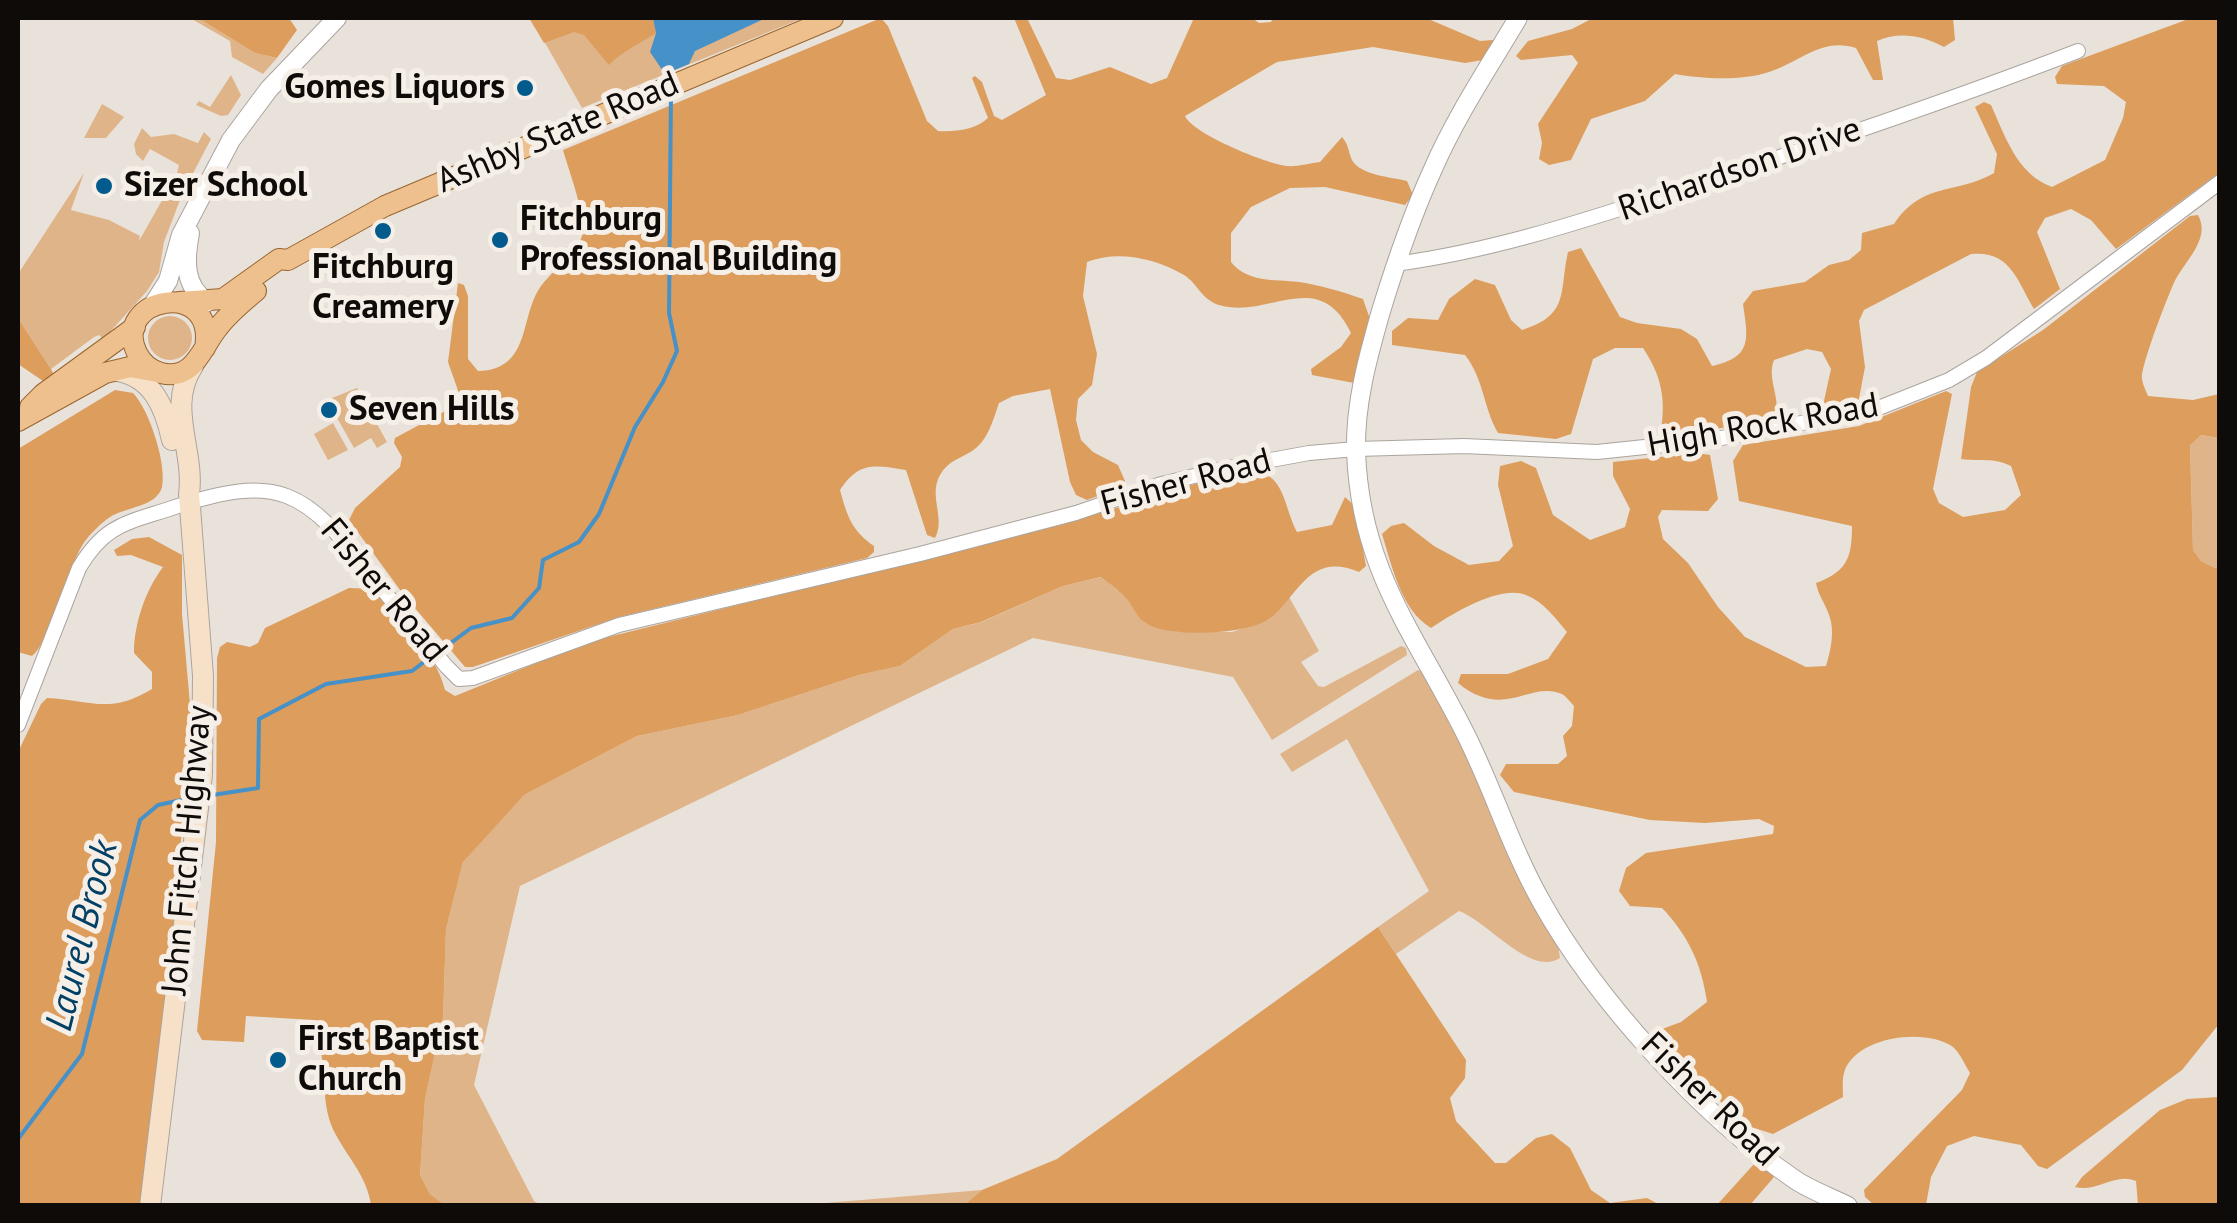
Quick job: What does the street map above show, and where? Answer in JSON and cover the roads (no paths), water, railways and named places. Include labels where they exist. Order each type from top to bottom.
[{"type":"main road","name":"Ashby State Road","points":[[195,299],[223,299],[279,259],[288,260],[385,206],[833,18]]},
{"type":"main road","name":"Ashby State Road","points":[[199,357],[225,319],[287,269],[288,260]]},
{"type":"main road","points":[[195,299],[206,334],[199,357],[180,372],[147,365],[114,370],[18,420],[43,394],[136,326],[152,306],[195,299]]},
{"type":"main road","points":[[136,326],[134,340],[147,365]]},
{"type":"main road","name":"John Fitch Highway","points":[[150,1206],[202,775],[203,676],[190,498],[192,471],[180,404],[183,386],[199,357]]},
{"type":"main road","name":"John Fitch Highway","points":[[147,365],[190,498]]},
{"type":"main road","points":[[114,370],[143,380],[162,406]]},
{"type":"street","points":[[152,306],[168,281],[177,244],[220,159],[253,109],[336,18]]},
{"type":"street","points":[[1356,449],[1362,374],[1395,264],[1434,166],[1518,18]]},
{"type":"street","name":"Richardson Drive","points":[[1395,264],[1436,258],[1592,220],[1961,95],[2078,51]]},
{"type":"street","name":"High Rock Road","points":[[1356,449],[1640,449],[1723,438],[1876,409],[1949,380],[1986,358],[2220,182]]},
{"type":"street","points":[[193,213],[187,258],[195,299]]},
{"type":"street","name":"Fisher Road","points":[[18,724],[78,568],[89,550],[122,523],[190,498],[249,490],[298,500],[339,534],[446,666],[458,678],[474,678],[619,625],[920,554],[1222,469],[1356,449],[1363,522],[1378,572],[1467,736],[1518,856],[1569,950],[1712,1112],[1796,1180],[1848,1206]]},
{"type":"water","points":[[653,18],[766,18],[695,51],[689,64],[665,74],[650,52],[656,33]]},
{"type":"waterway","name":"Laurel Brook","points":[[440,651],[471,628],[512,618],[539,588],[543,560],[579,542],[599,514],[635,427],[677,351],[669,313],[671,92]]},
{"type":"waterway","name":"Laurel Brook","points":[[206,796],[258,788],[259,719],[326,684],[412,671],[432,656]]},
{"type":"waterway","name":"Laurel Brook","points":[[18,1139],[82,1054],[140,820],[158,805],[191,798]]},
{"type":"place","name":"Gomes Liquors","points":[[525,88]]},
{"type":"place","name":"Sizer School","points":[[104,186]]},
{"type":"place","name":"Fitchburg Creamery","points":[[383,231]]},
{"type":"place","name":"Fitchburg Professional Building","points":[[500,240]]},
{"type":"place","name":"Seven Hills","points":[[329,410]]},
{"type":"place","name":"First Baptist Church","points":[[278,1060]]}]
